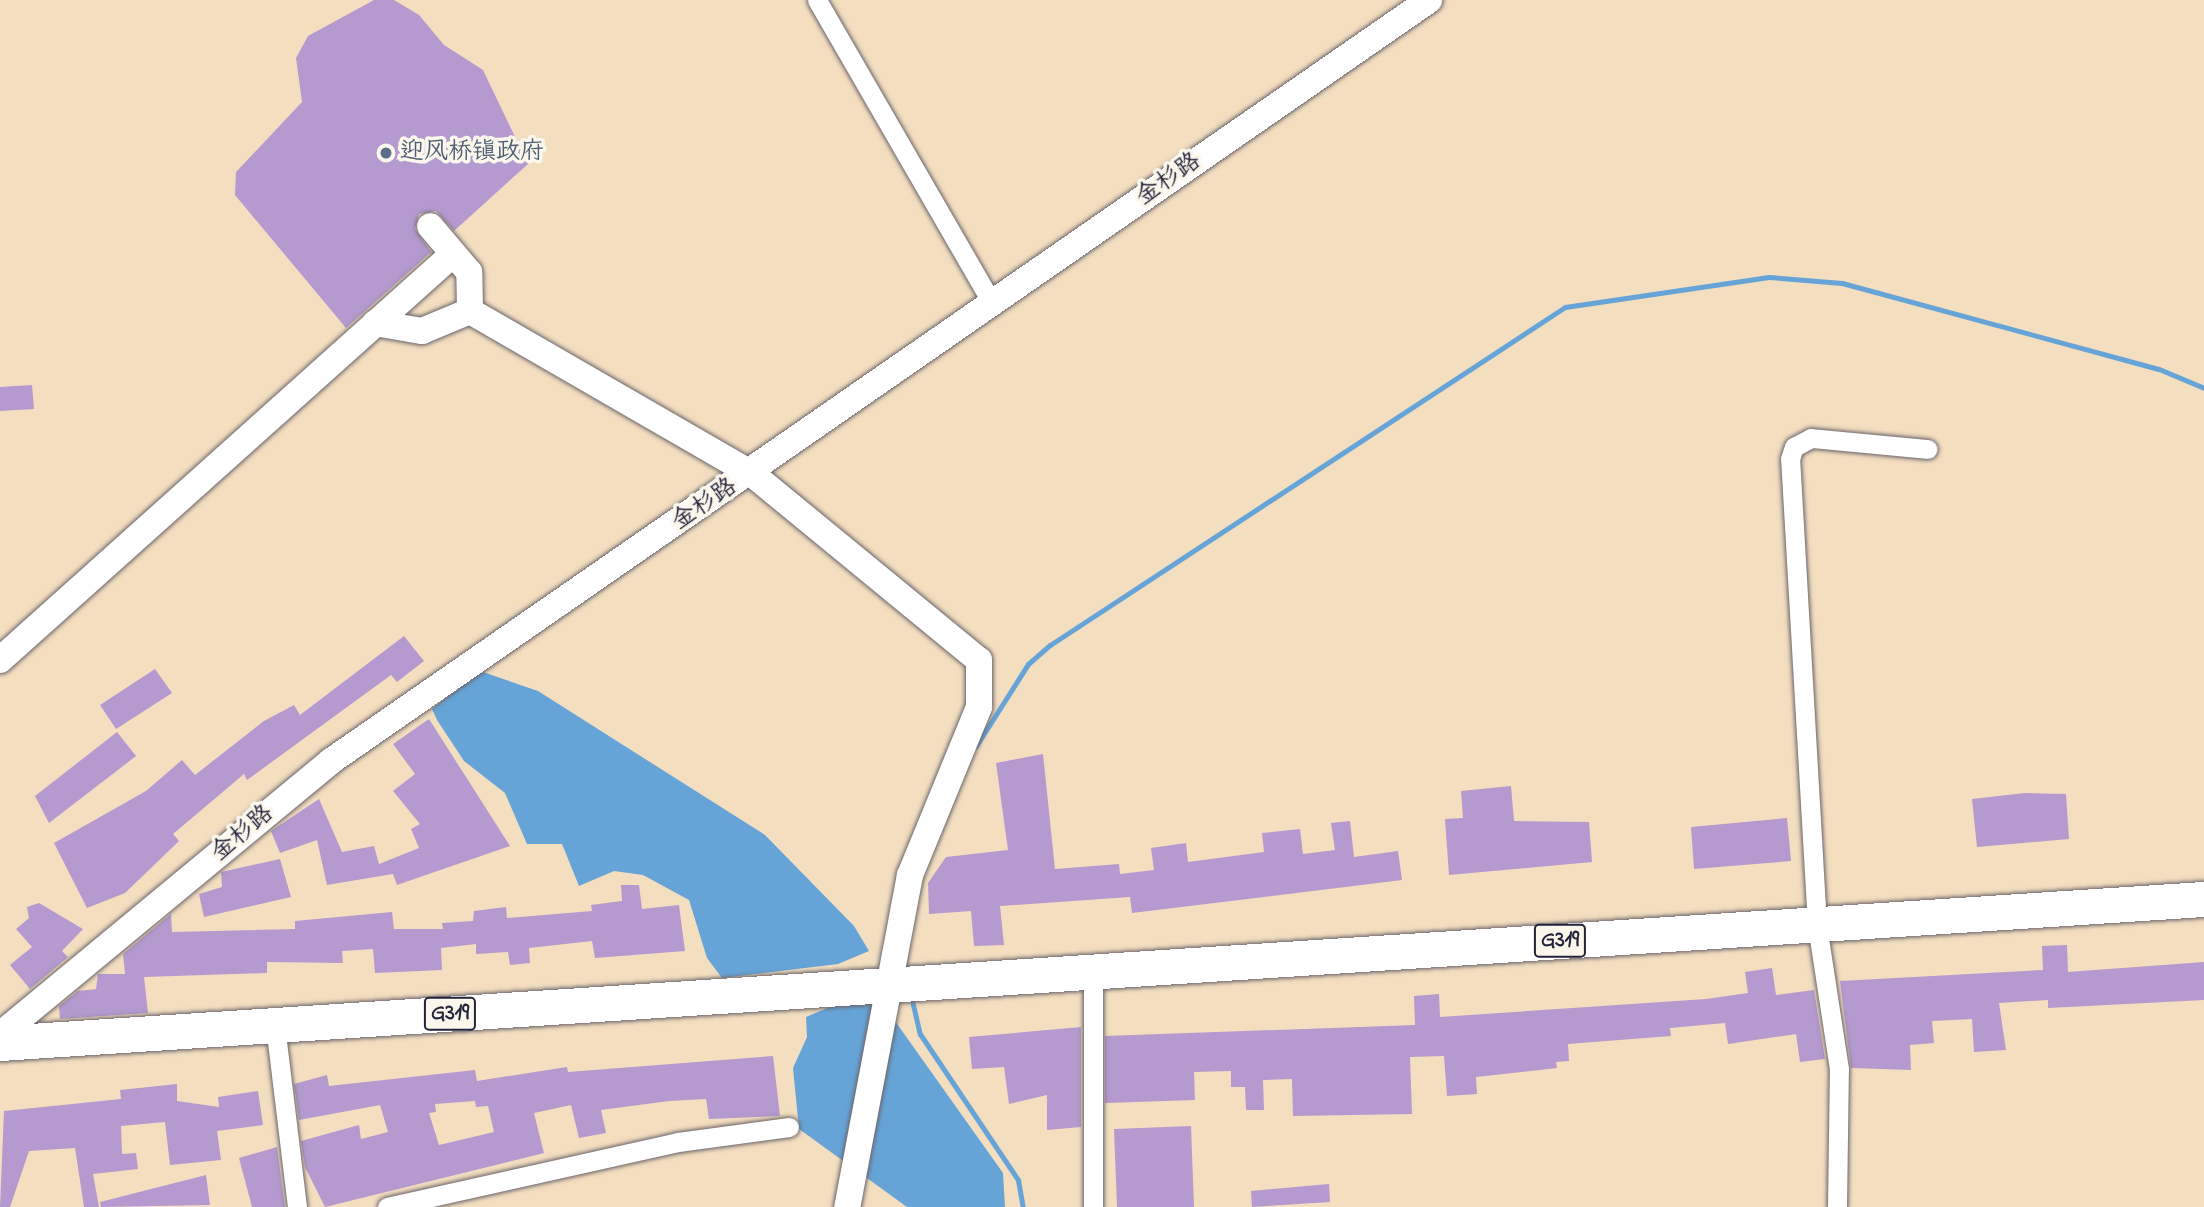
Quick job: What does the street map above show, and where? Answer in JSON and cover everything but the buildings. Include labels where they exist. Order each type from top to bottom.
[{"type":"highway","name":"G319","points":[[0,1043],[2204,899]]},
{"type":"street","points":[[817,0],[992,303]]},
{"type":"street","name":"金杉路","points":[[0,1035],[331,761],[751,473],[1429,0]]},
{"type":"street","points":[[430,226],[469,272],[470,311]]},
{"type":"street","points":[[0,660],[453,254]]},
{"type":"street","points":[[375,323],[422,331],[470,311]]},
{"type":"street","points":[[470,311],[751,473],[979,660],[979,707],[910,875],[903,984],[847,1207]]},
{"type":"street","points":[[1837,1207],[1839,1069],[1817,925],[1790,459],[1794,447],[1811,438],[1927,449]]},
{"type":"street","points":[[1093,972],[1093,1207]]},
{"type":"street","points":[[275,1025],[297,1207]]},
{"type":"street","points":[[387,1207],[664,1144],[789,1127]]},
{"type":"water","points":[[480,671],[538,691],[765,835],[854,926],[869,951],[838,964],[722,978],[707,958],[689,900],[643,875],[614,871],[579,886],[562,844],[527,844],[505,793],[464,761],[437,720],[432,709]]},
{"type":"water","points":[[853,997],[876,999],[895,1021],[1003,1173],[1005,1207],[907,1207],[799,1129],[793,1068],[807,1037],[806,1017]]},
{"type":"waterway","points":[[976,746],[1028,664],[1050,645],[1565,307],[1769,277],[1842,283],[2159,369],[2204,388]]},
{"type":"waterway","points":[[911,996],[920,1034],[1018,1180],[1023,1207]]},
{"type":"place","name":"迎风桥镇政府","points":[[386,153]]}]
